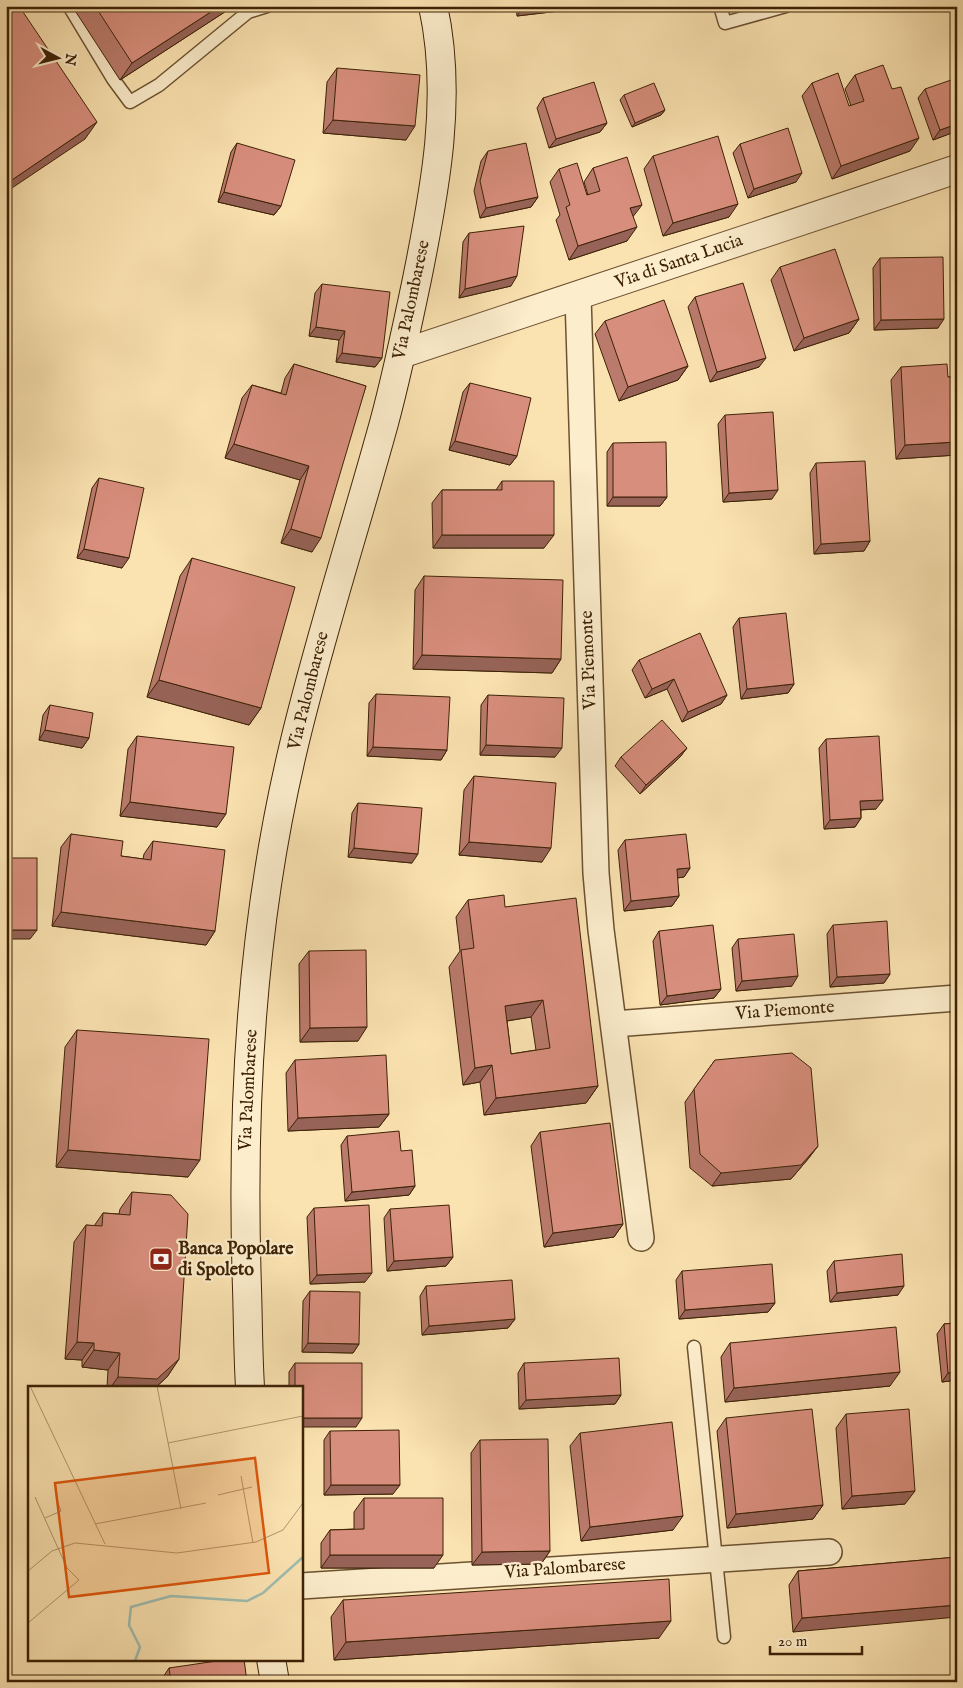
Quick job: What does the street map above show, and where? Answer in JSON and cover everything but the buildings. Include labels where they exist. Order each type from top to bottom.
[{"type":"main road","name":"Via Palombarese","points":[[250,1386],[245,1191],[246,1095],[257,965],[265,900],[272,852],[298,732],[318,651],[385,420],[422,255],[439,149],[441,104],[437,27],[433,6]]},
{"type":"main road","name":"Via di Santa Lucia","points":[[401,354],[957,169]]},
{"type":"main road","points":[[271,1660],[275,1682]]},
{"type":"street","name":"Via Piemonte","points":[[578,296],[595,855],[599,911],[641,1238]]},
{"type":"street","name":"Via Piemonte","points":[[614,1024],[957,998]]},
{"type":"street","name":"Via Palombarese","points":[[302,1586],[829,1552]]},
{"type":"lane","points":[[69,6],[113,79],[130,102],[159,85],[248,12],[267,6]]},
{"type":"lane","points":[[720,6],[725,24],[786,6]]},
{"type":"lane","points":[[694,1347],[724,1637]]},
{"type":"place","name":"Banca Popolare di Spoleto","points":[[161,1259]]}]
